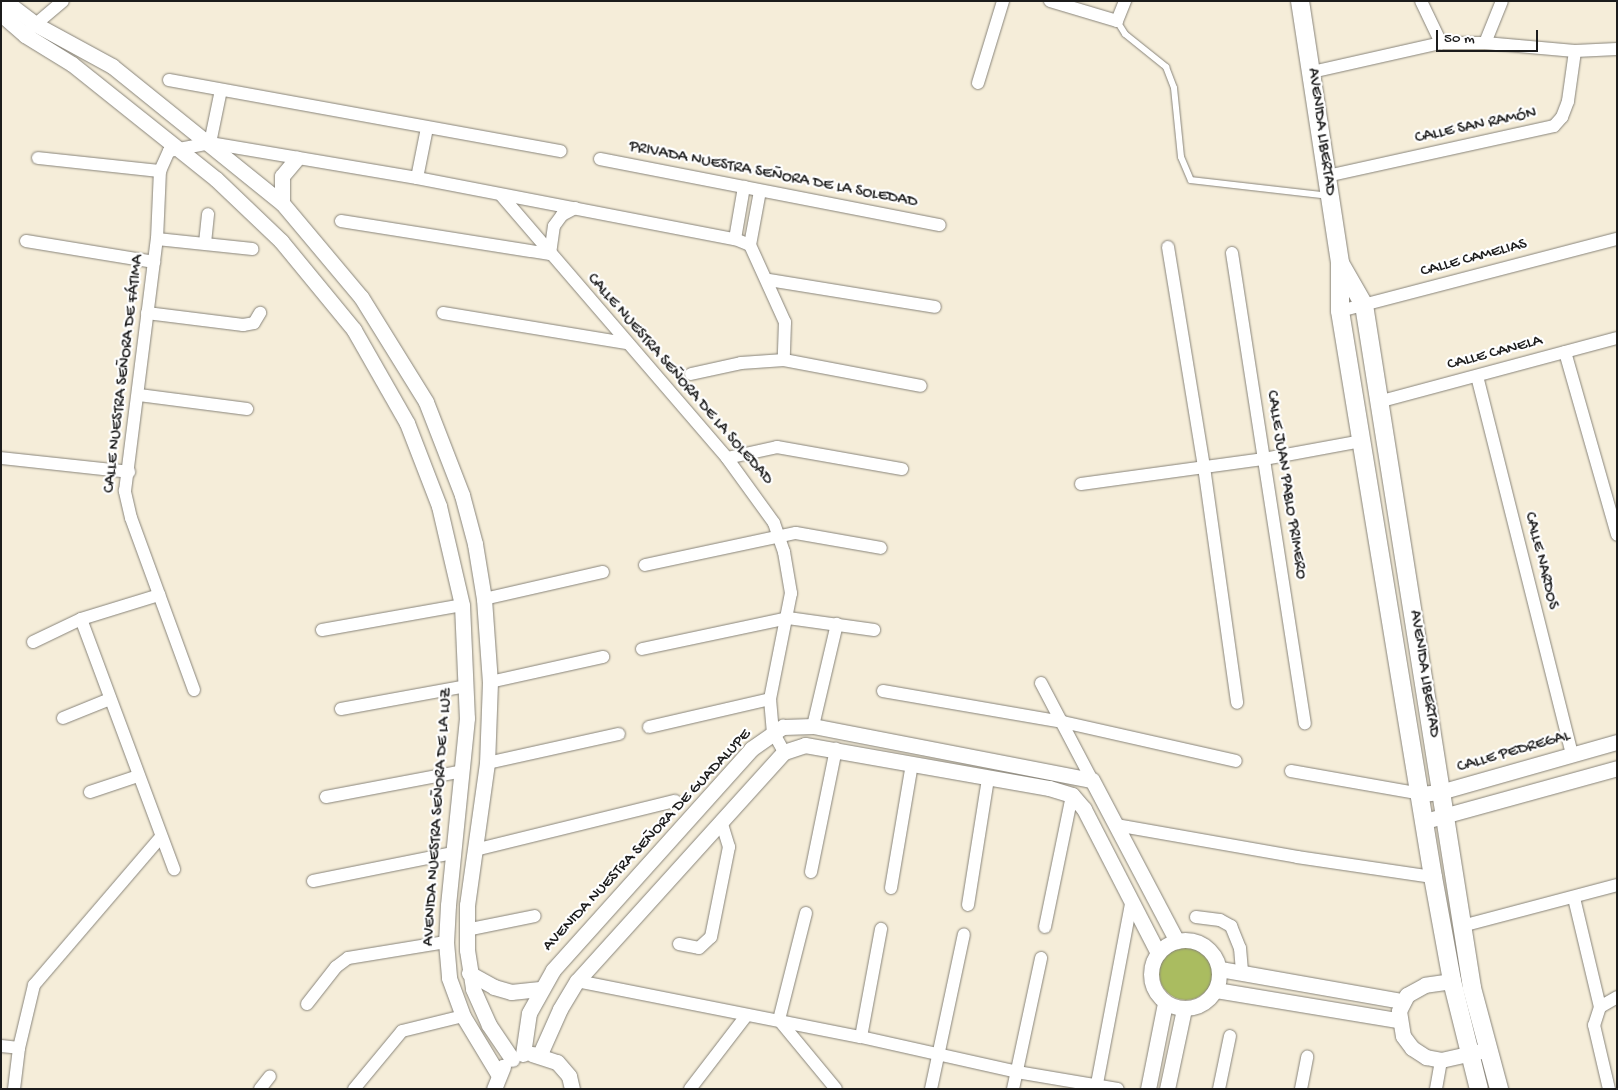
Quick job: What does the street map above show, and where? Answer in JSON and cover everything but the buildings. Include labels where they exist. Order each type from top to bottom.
[{"type":"main road","name":"AVENIDA LIBERTAD","points":[[1300,1],[1340,263],[1340,311],[1421,794],[1433,877],[1452,982],[1478,1089]]},
{"type":"main road","name":"AVENIDA LIBERTAD","points":[[1340,263],[1364,305],[1382,401],[1440,792],[1472,988],[1499,1089]]},
{"type":"street","points":[[30,29],[63,1]]},
{"type":"street","points":[[978,82],[1003,1]]},
{"type":"street","points":[[1050,1],[1118,21],[1125,1]]},
{"type":"street","points":[[1421,1],[1440,43]]},
{"type":"street","points":[[1485,43],[1502,1]]},
{"type":"street","name":"AVENIDA NUESTRA SEÑORA DE LA LUZ","points":[[4,7],[239,200],[281,241],[358,337],[407,423],[439,506],[462,605],[466,686],[463,770],[453,853],[446,942],[449,978],[463,1016],[496,1082]]},
{"type":"street","name":"AVENIDA NUESTRA SEÑORA DE LA LUZ","points":[[30,29],[112,66],[282,203],[349,282],[397,352],[438,430],[476,544],[484,599],[490,682],[488,763],[475,850],[466,930],[469,973],[489,1025],[517,1056]]},
{"type":"street","points":[[1312,72],[1440,43],[1485,43],[1574,51],[1617,49]]},
{"type":"street","name":"CALLE SAN RAMÓN","points":[[1327,176],[1554,126],[1562,117],[1568,101],[1574,51]]},
{"type":"street","points":[[169,80],[561,151]]},
{"type":"street","points":[[210,144],[221,90]]},
{"type":"street","points":[[417,178],[427,128]]},
{"type":"street","points":[[176,148],[210,144],[417,178],[735,239],[750,245]]},
{"type":"street","name":"CALLE NUESTRA SEÑORA DE FÁTIMA","points":[[176,148],[164,156],[160,171],[157,239],[128,472],[127,505],[194,690]]},
{"type":"street","points":[[38,158],[160,171]]},
{"type":"street","points":[[282,203],[282,176],[297,158]]},
{"type":"street","name":"PRIVADA NUESTRA SEÑORA DE LA SOLEDAD","points":[[600,159],[940,225]]},
{"type":"street","points":[[735,239],[744,187]]},
{"type":"street","points":[[760,191],[750,245],[769,280],[785,322],[784,360]]},
{"type":"street","name":"CALLE NUESTRA SEÑORA DE LA SOLEDAD","points":[[501,195],[727,458],[766,507],[779,536],[790,581],[788,618],[770,699],[773,732],[784,752]]},
{"type":"street","points":[[341,221],[550,254],[554,226],[562,215],[575,208]]},
{"type":"street","points":[[205,244],[208,214]]},
{"type":"street","points":[[157,239],[252,249]]},
{"type":"street","name":"CALLE CAMELIAS","points":[[1340,311],[1617,239]]},
{"type":"street","points":[[26,241],[154,262]]},
{"type":"street","points":[[1168,247],[1204,467],[1237,703]]},
{"type":"street","name":"CALLE JUAN PABLO PRIMERO","points":[[1232,253],[1305,723]]},
{"type":"street","points":[[769,280],[935,307]]},
{"type":"street","points":[[329,299],[349,282]]},
{"type":"street","points":[[148,313],[243,325],[254,323],[260,313]]},
{"type":"street","points":[[443,313],[627,343]]},
{"type":"street","name":"CALLE CANELA","points":[[1382,401],[1617,338]]},
{"type":"street","points":[[1565,352],[1617,535]]},
{"type":"street","points":[[690,374],[740,363],[784,360],[921,386]]},
{"type":"street","name":"CALLE NARDOS","points":[[1477,376],[1572,755]]},
{"type":"street","points":[[139,395],[247,409]]},
{"type":"street","points":[[1081,484],[1264,459],[1362,441]]},
{"type":"street","points":[[727,458],[777,447],[902,469]]},
{"type":"street","points":[[1,458],[128,472]]},
{"type":"street","points":[[645,564],[779,536],[803,533],[881,548]]},
{"type":"street","points":[[484,599],[603,572]]},
{"type":"street","points":[[33,642],[81,619],[160,595]]},
{"type":"street","points":[[322,630],[462,605]]},
{"type":"street","points":[[642,649],[788,618],[874,630]]},
{"type":"street","points":[[81,619],[174,869]]},
{"type":"street","points":[[813,726],[837,624]]},
{"type":"street","points":[[490,682],[603,657]]},
{"type":"street","points":[[1041,683],[1177,941]]},
{"type":"street","points":[[341,709],[466,686]]},
{"type":"street","points":[[883,691],[1063,722],[1236,762]]},
{"type":"street","points":[[649,727],[770,699]]},
{"type":"street","points":[[63,718],[110,700]]},
{"type":"street","name":"AVENIDA NUESTRA SEÑORA DE GUADALUPE","points":[[517,1056],[529,1013],[540,989],[553,970],[751,749],[773,732],[784,727],[813,726],[1092,780]]},
{"type":"street","points":[[488,763],[619,734]]},
{"type":"street","name":"CALLE PEDREGAL","points":[[1421,794],[1440,792],[1617,742]]},
{"type":"street","points":[[540,1054],[560,1010],[577,981],[784,752],[805,745],[836,749],[1072,795],[1084,809],[1158,953]]},
{"type":"street","points":[[810,872],[836,749]]},
{"type":"street","points":[[891,888],[912,764]]},
{"type":"street","points":[[1425,821],[1617,768]]},
{"type":"street","points":[[326,797],[463,770]]},
{"type":"street","points":[[1291,771],[1421,794]]},
{"type":"street","points":[[90,792],[138,776]]},
{"type":"street","points":[[968,904],[988,779]]},
{"type":"street","points":[[1045,927],[1072,795]]},
{"type":"street","points":[[475,850],[675,801]]},
{"type":"street","points":[[679,944],[699,948],[705,946],[711,937],[729,847],[721,821]]},
{"type":"street","points":[[1116,825],[1297,857],[1433,877]]},
{"type":"street","points":[[14,1089],[19,1048],[34,985],[161,837]]},
{"type":"street","points":[[313,881],[453,853]]},
{"type":"street","points":[[1462,926],[1574,898],[1617,885]]},
{"type":"street","points":[[1574,898],[1600,1008],[1594,1026],[1609,1089]]},
{"type":"street","points":[[1096,1087],[1132,904]]},
{"type":"street","points":[[778,1020],[806,913]]},
{"type":"street","points":[[466,930],[535,916]]},
{"type":"street","points":[[1196,916],[1220,920],[1231,926],[1240,948],[1242,973]]},
{"type":"street","points":[[861,1037],[881,929]]},
{"type":"street","points":[[931,1089],[964,934]]},
{"type":"street","points":[[1177,941],[1200,943],[1209,949],[1220,969],[1216,990],[1203,1004],[1184,1009],[1165,1003],[1154,990],[1150,974],[1158,953],[1177,941]]},
{"type":"street","points":[[307,1004],[336,967],[348,958],[446,942]]},
{"type":"street","points":[[1014,1089],[1041,958]]},
{"type":"street","points":[[1220,969],[1402,1001]]},
{"type":"street","points":[[469,973],[494,987],[511,992],[540,989]]},
{"type":"street","points":[[577,981],[746,1016],[778,1020],[861,1037],[1017,1072],[1096,1087],[1118,1089]]},
{"type":"street","points":[[1452,982],[1420,987],[1402,1001],[1398,1020],[1402,1036],[1412,1048],[1426,1057],[1441,1060],[1470,1055],[1488,1049]]},
{"type":"street","points":[[1216,990],[1398,1020]]},
{"type":"street","points":[[1600,1008],[1617,997]]},
{"type":"street","points":[[1148,1089],[1165,1003]]},
{"type":"street","points":[[1167,1089],[1184,1009]]},
{"type":"street","points":[[354,1089],[402,1031],[463,1016]]},
{"type":"street","points":[[690,1089],[746,1016]]},
{"type":"street","points":[[778,1020],[836,1089]]},
{"type":"street","points":[[1219,1089],[1230,1036]]},
{"type":"street","points":[[1,1046],[19,1048]]},
{"type":"street","points":[[496,1082],[517,1056],[540,1054],[564,1070],[572,1089]]},
{"type":"street","points":[[1301,1089],[1307,1057]]},
{"type":"street","points":[[1436,1089],[1441,1060]]},
{"type":"street","points":[[260,1089],[270,1076]]},
{"type":"lane","points":[[1118,21],[1125,34],[1166,66],[1174,88],[1181,158],[1191,180],[1329,196]]},
{"type":"green space","points":[[1181,946],[1191,946],[1201,950],[1209,958],[1213,973],[1209,988],[1201,996],[1191,1000],[1181,1000],[1171,996],[1163,988],[1159,978],[1159,968],[1163,958],[1171,950]]}]
